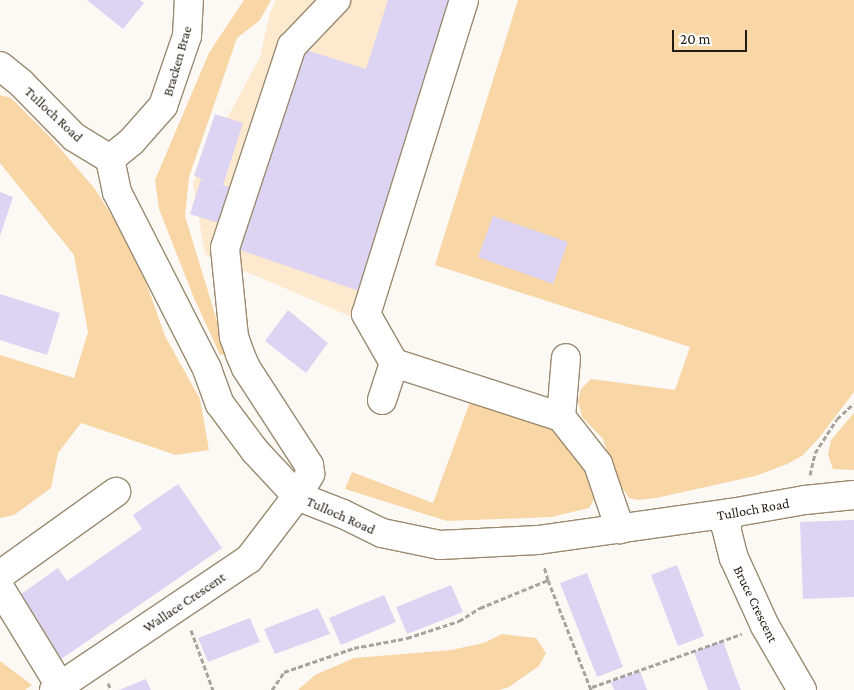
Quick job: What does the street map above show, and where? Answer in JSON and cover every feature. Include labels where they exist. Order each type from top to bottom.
[{"type":"street","name":"Bracken Brae","points":[[110,159],[132,141],[163,106],[187,36],[189,0]]},
{"type":"street","name":"Wallace Crescent","points":[[57,688],[249,559],[297,496],[310,468],[246,368],[240,354],[234,337],[224,248],[292,46],[336,0]]},
{"type":"street","points":[[464,0],[366,314],[394,364],[561,417],[598,464],[620,529]]},
{"type":"street","name":"Tulloch Road","points":[[0,66],[21,83],[74,136],[110,159],[117,192],[207,369],[220,404],[255,451],[297,496],[382,533],[440,545],[538,540],[731,513],[805,500],[854,495]]},
{"type":"street","points":[[561,417],[566,358]]},
{"type":"street","points":[[382,400],[394,364]]},
{"type":"street","points":[[0,575],[116,492]]},
{"type":"street","name":"Bruce Crescent","points":[[731,513],[726,527],[734,558],[764,626],[802,690]]},
{"type":"street","points":[[0,588],[57,688]]},
{"type":"path","points":[[805,500],[815,453],[837,419],[854,403]]},
{"type":"path","points":[[538,540],[548,580],[591,689],[764,626]]},
{"type":"path","points":[[272,690],[284,672],[354,648],[407,638],[459,621],[480,608],[548,580]]},
{"type":"path","points":[[181,604],[213,690]]},
{"type":"shaded area","points":[[244,0],[271,0],[260,20],[237,38],[189,177],[185,216],[227,354],[220,355],[194,298],[159,209],[155,180],[209,53]]},
{"type":"shaded area","points":[[276,0],[454,0],[354,318],[205,254],[193,183],[260,57],[270,13]]},
{"type":"shaded area","points":[[518,0],[854,0],[854,392],[819,438],[802,456],[755,476],[656,498],[638,500],[629,498],[616,478],[603,439],[582,417],[578,401],[581,389],[591,379],[675,390],[690,347],[435,265]]},
{"type":"shaded area","points":[[0,95],[11,98],[51,138],[95,189],[136,254],[165,336],[200,399],[209,450],[176,455],[81,423],[58,453],[51,488],[14,515],[0,518],[0,355],[74,378],[88,332],[74,255],[0,163]]},
{"type":"shaded area","points":[[470,402],[547,426],[570,438],[593,481],[594,499],[589,508],[551,517],[447,521],[345,489],[352,472],[433,503]]},
{"type":"shaded area","points":[[854,413],[854,470],[833,469],[828,455],[831,440]]},
{"type":"shaded area","points":[[502,634],[536,638],[546,653],[539,666],[509,687],[499,690],[298,690],[315,675],[354,658],[451,650],[484,643]]},
{"type":"shaded area","points":[[0,661],[32,685],[25,690],[0,690]]},
{"type":"building","points":[[87,0],[140,0],[144,3],[123,29]]},
{"type":"building","points":[[388,0],[454,0],[362,292],[240,250],[306,50],[366,69]]},
{"type":"building","points":[[215,114],[243,123],[223,185],[240,190],[228,226],[190,214],[201,179],[206,180],[194,176]]},
{"type":"building","points":[[0,192],[13,197],[0,236]]},
{"type":"building","points":[[493,216],[568,242],[553,284],[478,257]]},
{"type":"building","points":[[0,294],[60,313],[47,355],[0,340]]},
{"type":"building","points":[[288,310],[328,343],[306,373],[265,341]]},
{"type":"building","points":[[178,484],[222,548],[57,662],[14,599],[58,568],[67,581],[142,529],[133,515]]},
{"type":"building","points":[[854,520],[854,597],[803,599],[800,522]]},
{"type":"building","points":[[677,565],[704,636],[678,646],[651,575]]},
{"type":"building","points":[[587,573],[623,667],[597,677],[560,583]]},
{"type":"building","points":[[451,585],[463,612],[407,634],[396,607]]},
{"type":"building","points":[[384,595],[396,622],[341,645],[329,618]]},
{"type":"building","points":[[318,608],[330,634],[275,654],[264,629]]},
{"type":"building","points":[[250,618],[260,642],[208,662],[198,638]]},
{"type":"building","points":[[723,641],[741,690],[708,690],[694,652]]},
{"type":"building","points":[[640,671],[647,690],[614,690],[611,682]]},
{"type":"building","points":[[146,679],[151,690],[119,690]]}]
